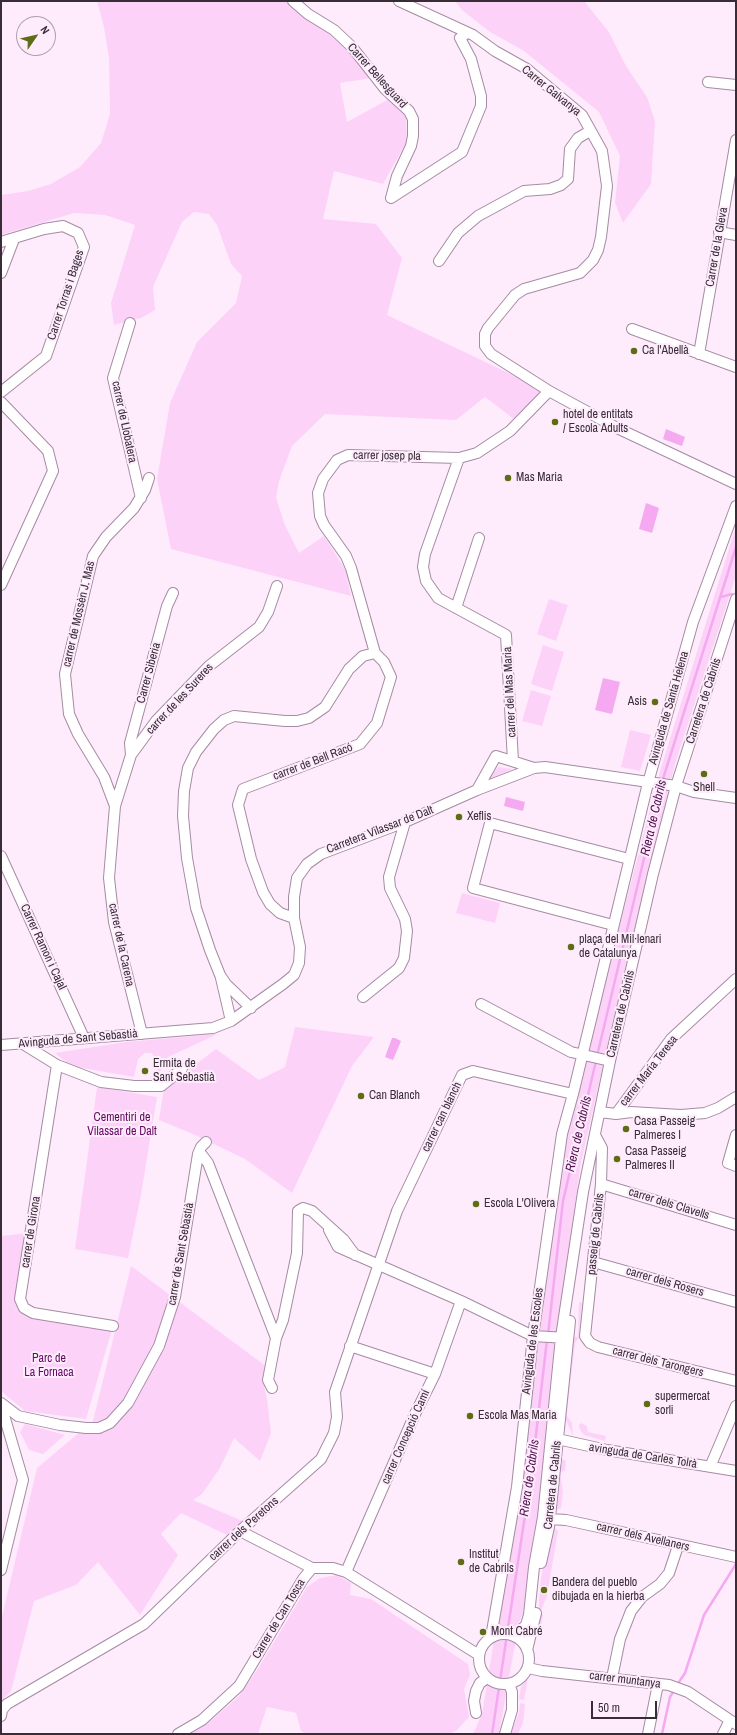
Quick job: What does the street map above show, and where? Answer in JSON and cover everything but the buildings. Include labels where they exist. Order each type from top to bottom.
[{"type":"street","name":"Carrer Bellesguard","points":[[293,1],[308,14],[334,30],[352,47],[385,89],[409,111],[413,119],[413,136],[411,146],[397,176],[391,198],[462,152],[481,106],[481,96],[471,59],[460,38],[467,33]]},
{"type":"street","name":"Carrer Galvanya","points":[[399,1],[467,33],[527,69],[578,112],[602,151],[607,186],[601,237],[598,250],[593,260],[580,273],[524,289],[515,295],[488,328],[485,334],[485,346],[491,354],[549,391],[617,428],[736,484]]},
{"type":"street","points":[[708,82],[736,85]]},
{"type":"street","points":[[439,261],[458,233],[478,216],[524,191],[550,189],[562,185],[568,179],[570,149],[578,138],[590,131]]},
{"type":"street","name":"Carrer de la Gleva","points":[[699,354],[736,140]]},
{"type":"street","name":"Carrer Torras i Bages","points":[[1,242],[44,229],[63,226],[78,233],[84,248],[46,356],[1,392]]},
{"type":"street","points":[[719,232],[736,235]]},
{"type":"street","points":[[1,273],[14,239]]},
{"type":"street","name":"carrer de Llobatera","points":[[130,323],[113,378],[141,498]]},
{"type":"street","points":[[632,330],[736,367]]},
{"type":"street","name":"carrer josep pla","points":[[375,653],[351,568],[346,556],[324,525],[320,516],[318,493],[323,479],[337,460],[348,455],[459,458],[477,453],[510,431],[549,391]]},
{"type":"street","points":[[1,402],[48,451],[53,471],[1,585]]},
{"type":"street","name":"carrer del Mas Maria","points":[[459,458],[425,554],[423,567],[426,581],[433,592],[444,602],[506,634],[513,761]]},
{"type":"street","name":"carrer de Mossèn J. Mas","points":[[115,806],[104,777],[78,734],[69,714],[65,674],[93,556],[106,537],[134,508],[141,498],[149,478]]},
{"type":"street","name":"Avinguda de Santa Helena","points":[[584,1055],[629,858],[651,783],[693,622],[736,506]]},
{"type":"street","points":[[456,608],[479,538]]},
{"type":"street","name":"carrer de les Sureres","points":[[115,806],[131,755],[156,721],[208,666],[259,627],[268,612],[277,586]]},
{"type":"street","name":"Carrer Siberia","points":[[131,755],[130,743],[167,606],[173,593]]},
{"type":"street","name":"Carretera de Cabrils","points":[[527,1650],[536,1612],[537,1588],[550,1519],[562,1337],[583,1192],[600,1112],[607,1061],[674,786],[735,602]]},
{"type":"street","points":[[251,1008],[226,984],[220,974],[196,908],[187,858],[182,805],[188,768],[196,752],[214,729],[224,720],[234,716],[285,721],[297,721],[309,718],[325,708],[349,669],[363,656],[375,653]]},
{"type":"street","name":"carrer de Bell Racó","points":[[294,918],[280,914],[270,904],[263,892],[251,859],[238,805],[243,789],[360,744],[377,723],[391,677],[384,662],[375,653]]},
{"type":"street","points":[[477,790],[496,756],[534,768]]},
{"type":"street","name":"Carretera Vilassar de Dalt","points":[[154,1033],[213,1028],[231,1021],[251,1008],[294,975],[299,963],[300,947],[294,918],[294,897],[297,878],[307,864],[321,854],[405,822],[477,790],[534,768],[545,767],[651,783]]},
{"type":"street","points":[[651,783],[674,786],[694,792],[736,798]]},
{"type":"street","name":"carrer de la Carena","points":[[115,806],[109,878],[114,922],[142,1034]]},
{"type":"street","points":[[363,997],[398,968],[404,958],[406,931],[405,919],[390,888],[389,877],[405,822]]},
{"type":"street","points":[[613,925],[473,888],[490,823],[629,858]]},
{"type":"street","name":"Carrer Ramon i Cajal","points":[[1,856],[84,1038]]},
{"type":"street","points":[[220,974],[231,1021]]},
{"type":"street","name":"carrer Maria Teresa","points":[[616,1114],[671,1039],[736,979]]},
{"type":"street","points":[[481,1004],[570,1052],[607,1061]]},
{"type":"street","name":"Avinguda de Sant Sebastià","points":[[1,1045],[154,1033]]},
{"type":"street","points":[[23,1044],[57,1065],[101,1082],[161,1086],[182,1069]]},
{"type":"street","name":"Avinguda de les Escoles","points":[[491,1637],[517,1487],[562,1134],[584,1055]]},
{"type":"street","name":"carrer de Girona","points":[[57,1065],[20,1299],[24,1308],[33,1313],[113,1326]]},
{"type":"street","name":"carrer can blanch","points":[[377,1264],[397,1211],[462,1075],[473,1071],[573,1094]]},
{"type":"street","points":[[600,1112],[616,1114],[631,1112],[681,1115],[705,1113],[718,1108],[736,1097]]},
{"type":"street","name":"passeig de Cabrils","points":[[586,1336],[601,1184],[602,1148],[595,1135]]},
{"type":"street","points":[[732,1164],[736,1135]]},
{"type":"street","points":[[206,1142],[201,1147],[198,1154],[202,1155],[208,1163],[276,1338]]},
{"type":"street","name":"carrer de Sant Sebastià","points":[[1,1404],[18,1416],[60,1425],[99,1428],[110,1423],[128,1403],[159,1346],[175,1297],[198,1154]]},
{"type":"street","name":"carrer dels Clavells","points":[[601,1184],[736,1225]]},
{"type":"street","points":[[272,1388],[268,1380],[276,1338],[283,1320],[297,1253],[298,1211],[303,1208],[312,1211],[327,1226],[338,1247],[462,1301],[536,1336],[562,1337]]},
{"type":"street","name":"carrer dels Rosers","points":[[593,1262],[736,1302]]},
{"type":"street","name":"carrer dels Peretons","points":[[1,1716],[2,1710],[7,1704],[144,1624],[240,1531],[315,1466],[328,1448],[334,1434],[336,1417],[335,1392],[377,1264]]},
{"type":"street","name":"carrer Concepció Camí","points":[[346,1572],[435,1374],[462,1301]]},
{"type":"street","name":"carrer dels Tarongers","points":[[586,1336],[590,1343],[598,1347],[736,1381]]},
{"type":"street","points":[[350,1346],[435,1374]]},
{"type":"street","points":[[1,1404],[23,1480],[5,1536],[1,1570]]},
{"type":"street","points":[[710,1467],[736,1406]]},
{"type":"street","name":"Carretera de Cabrils","points":[[515,1636],[526,1626],[529,1615],[534,1567],[555,1438]]},
{"type":"street","name":"avinguda de Carles Tolrà","points":[[555,1438],[607,1450],[736,1471]]},
{"type":"street","name":"carrer dels Avellaners","points":[[550,1519],[566,1520],[678,1546],[736,1557]]},
{"type":"street","points":[[240,1531],[312,1568]]},
{"type":"street","points":[[612,1678],[620,1639],[631,1611],[642,1596],[660,1584],[669,1573],[678,1546]]},
{"type":"street","name":"Carrer de Can Tosca","points":[[178,1734],[202,1720],[239,1686],[302,1579],[312,1568],[333,1568],[346,1572],[479,1655]]},
{"type":"street","points":[[507,1634],[515,1636],[521,1640],[527,1650],[529,1660],[528,1668],[520,1679],[509,1684],[493,1682],[487,1678],[479,1663],[479,1655],[485,1642],[491,1637],[507,1634]]},
{"type":"street","name":"carrer muntanya","points":[[528,1668],[542,1671],[669,1685],[688,1692],[733,1722]]},
{"type":"street","points":[[476,1713],[474,1701],[476,1691],[480,1683],[487,1678]]},
{"type":"street","points":[[505,1734],[512,1710],[512,1692],[509,1684]]},
{"type":"street","points":[[648,1734],[658,1684]]},
{"type":"street","points":[[723,1734],[733,1722]]},
{"type":"green space","points":[[97,1],[286,1],[306,19],[331,34],[348,49],[372,78],[340,83],[347,122],[389,99],[406,117],[407,141],[383,184],[334,171],[323,219],[376,224],[402,258],[387,315],[544,390],[515,420],[485,397],[456,420],[325,414],[292,446],[279,481],[276,498],[285,525],[299,553],[324,536],[345,569],[351,596],[171,549],[157,479],[170,403],[197,342],[236,303],[242,276],[231,264],[217,225],[209,214],[194,212],[182,222],[153,287],[155,310],[141,318],[114,325],[111,303],[135,225],[105,215],[74,213],[1,235],[1,195],[28,191],[51,184],[80,167],[101,143],[110,114],[109,58],[104,27]]},
{"type":"green space","points":[[455,1],[584,1],[609,32],[626,66],[647,97],[655,121],[651,184],[623,223],[615,203],[620,156],[599,112],[524,51],[490,32],[462,10]]},
{"type":"green space","points":[[736,526],[736,576],[675,764],[634,931],[581,1162],[560,1309],[542,1496],[523,1614],[519,1622],[499,1734],[473,1734],[482,1714],[519,1487],[566,1132],[660,771]]},
{"type":"green space","points":[[549,599],[568,605],[556,641],[537,634]]},
{"type":"green space","points":[[543,645],[564,652],[552,691],[531,684]]},
{"type":"green space","points":[[531,690],[551,696],[542,726],[522,721]]},
{"type":"green space","points":[[630,730],[651,735],[640,771],[621,767]]},
{"type":"green space","points":[[498,767],[513,769],[488,780]]},
{"type":"green space","points":[[462,893],[500,903],[495,923],[456,913]]},
{"type":"green space","points":[[295,1027],[374,1037],[352,1066],[292,1193],[245,1159],[195,1135],[159,1120],[164,1088],[216,1049],[259,1080],[285,1067]]},
{"type":"green space","points":[[218,1034],[168,1057],[156,1079],[154,1078],[159,1063],[155,1063],[152,1053],[145,1053],[138,1059],[134,1077],[71,1066],[55,1053],[126,1042]]},
{"type":"green space","name":"Cementiri de Vilassar de Dalt","points":[[97,1087],[157,1097],[141,1195],[128,1258],[75,1249]]},
{"type":"green space","name":"Parc de La Fornaca","points":[[28,1233],[23,1313],[27,1316],[113,1326],[86,1419],[25,1411],[1,1391],[1,1236]]},
{"type":"green space","points":[[131,1266],[267,1367],[263,1382],[267,1399],[271,1433],[260,1461],[234,1438],[220,1468],[202,1494],[193,1500],[243,1521],[227,1535],[181,1513],[161,1534],[178,1555],[140,1615],[98,1562],[76,1585],[34,1601],[11,1691],[1,1701],[1,1621],[37,1468],[93,1421]]},
{"type":"green space","points":[[579,1302],[582,1303],[579,1335],[590,1348],[584,1346],[578,1338],[575,1344],[567,1411],[567,1416],[572,1423],[573,1436],[564,1416],[571,1336],[578,1337]]},
{"type":"green space","points":[[581,1423],[587,1426],[588,1432],[606,1436],[605,1441],[584,1435],[580,1430],[579,1425]]},
{"type":"green space","points":[[25,1424],[65,1435],[43,1454],[29,1450],[20,1432]]},
{"type":"green space","points":[[560,1458],[566,1461],[565,1471],[560,1472],[563,1492],[561,1508],[556,1510],[553,1509]]},
{"type":"green space","points":[[552,1527],[558,1531],[547,1596],[540,1613],[543,1615],[541,1627],[537,1625],[541,1578],[550,1530]]},
{"type":"green space","points":[[337,1575],[351,1583],[350,1595],[371,1599],[468,1664],[470,1675],[464,1689],[469,1717],[456,1731],[448,1734],[306,1734],[301,1731],[296,1713],[267,1707],[258,1734],[191,1734],[213,1719],[239,1696],[259,1667],[307,1587],[320,1578]]},
{"type":"green space","points":[[528,1678],[524,1700],[519,1699],[521,1687]]},
{"type":"green space","points":[[520,1703],[525,1704],[523,1723],[518,1734],[511,1734],[519,1712]]},
{"type":"shaded area","points":[[666,429],[685,437],[682,446],[663,439]]},
{"type":"shaded area","points":[[646,503],[659,508],[652,533],[639,529]]},
{"type":"shaded area","points":[[603,678],[620,682],[612,714],[595,710]]},
{"type":"shaded area","points":[[506,797],[525,802],[523,811],[504,806]]},
{"type":"shaded area","points":[[392,1038],[401,1041],[393,1060],[385,1057]]},
{"type":"waterway","name":"Riera de Cabrils","points":[[662,782],[736,547]]},
{"type":"waterway","points":[[721,597],[732,594]]},
{"type":"waterway","name":"Riera de Cabrils","points":[[597,1056],[661,787]]},
{"type":"waterway","name":"Riera de Cabrils","points":[[548,1335],[563,1201],[596,1061]]},
{"type":"waterway","name":"Riera de Cabrils","points":[[492,1734],[532,1469],[547,1340]]},
{"type":"waterway","points":[[677,1685],[685,1673],[704,1615],[736,1564]]},
{"type":"waterway","points":[[662,1734],[670,1697],[675,1689]]},
{"type":"place","name":"Ca l'Abellà","points":[[634,351]]},
{"type":"place","name":"hotel de entitats / Escola Adults","points":[[555,422]]},
{"type":"place","name":"Mas Maria","points":[[508,478]]},
{"type":"place","name":"Asis","points":[[655,702]]},
{"type":"place","name":"Shell","points":[[704,774]]},
{"type":"place","name":"Xeflis","points":[[459,817]]},
{"type":"place","name":"plaça del Mil·lenari de Catalunya","points":[[571,947]]},
{"type":"place","name":"Ermita de Sant Sebastià","points":[[145,1071]]},
{"type":"place","name":"Can Blanch","points":[[361,1096]]},
{"type":"place","name":"Casa Passeig Palmeres I","points":[[626,1129]]},
{"type":"place","name":"Casa Passeig Palmeres II","points":[[617,1159]]},
{"type":"place","name":"Escola L'Olivera","points":[[476,1204]]},
{"type":"place","name":"supermercat sorli","points":[[647,1404]]},
{"type":"place","name":"Escola Mas Maria","points":[[470,1416]]},
{"type":"place","name":"Institut de Cabrils","points":[[461,1562]]},
{"type":"place","name":"Bandera del pueblo dibujada en la hierba","points":[[544,1590]]},
{"type":"place","name":"Mont Cabré","points":[[483,1632]]}]
